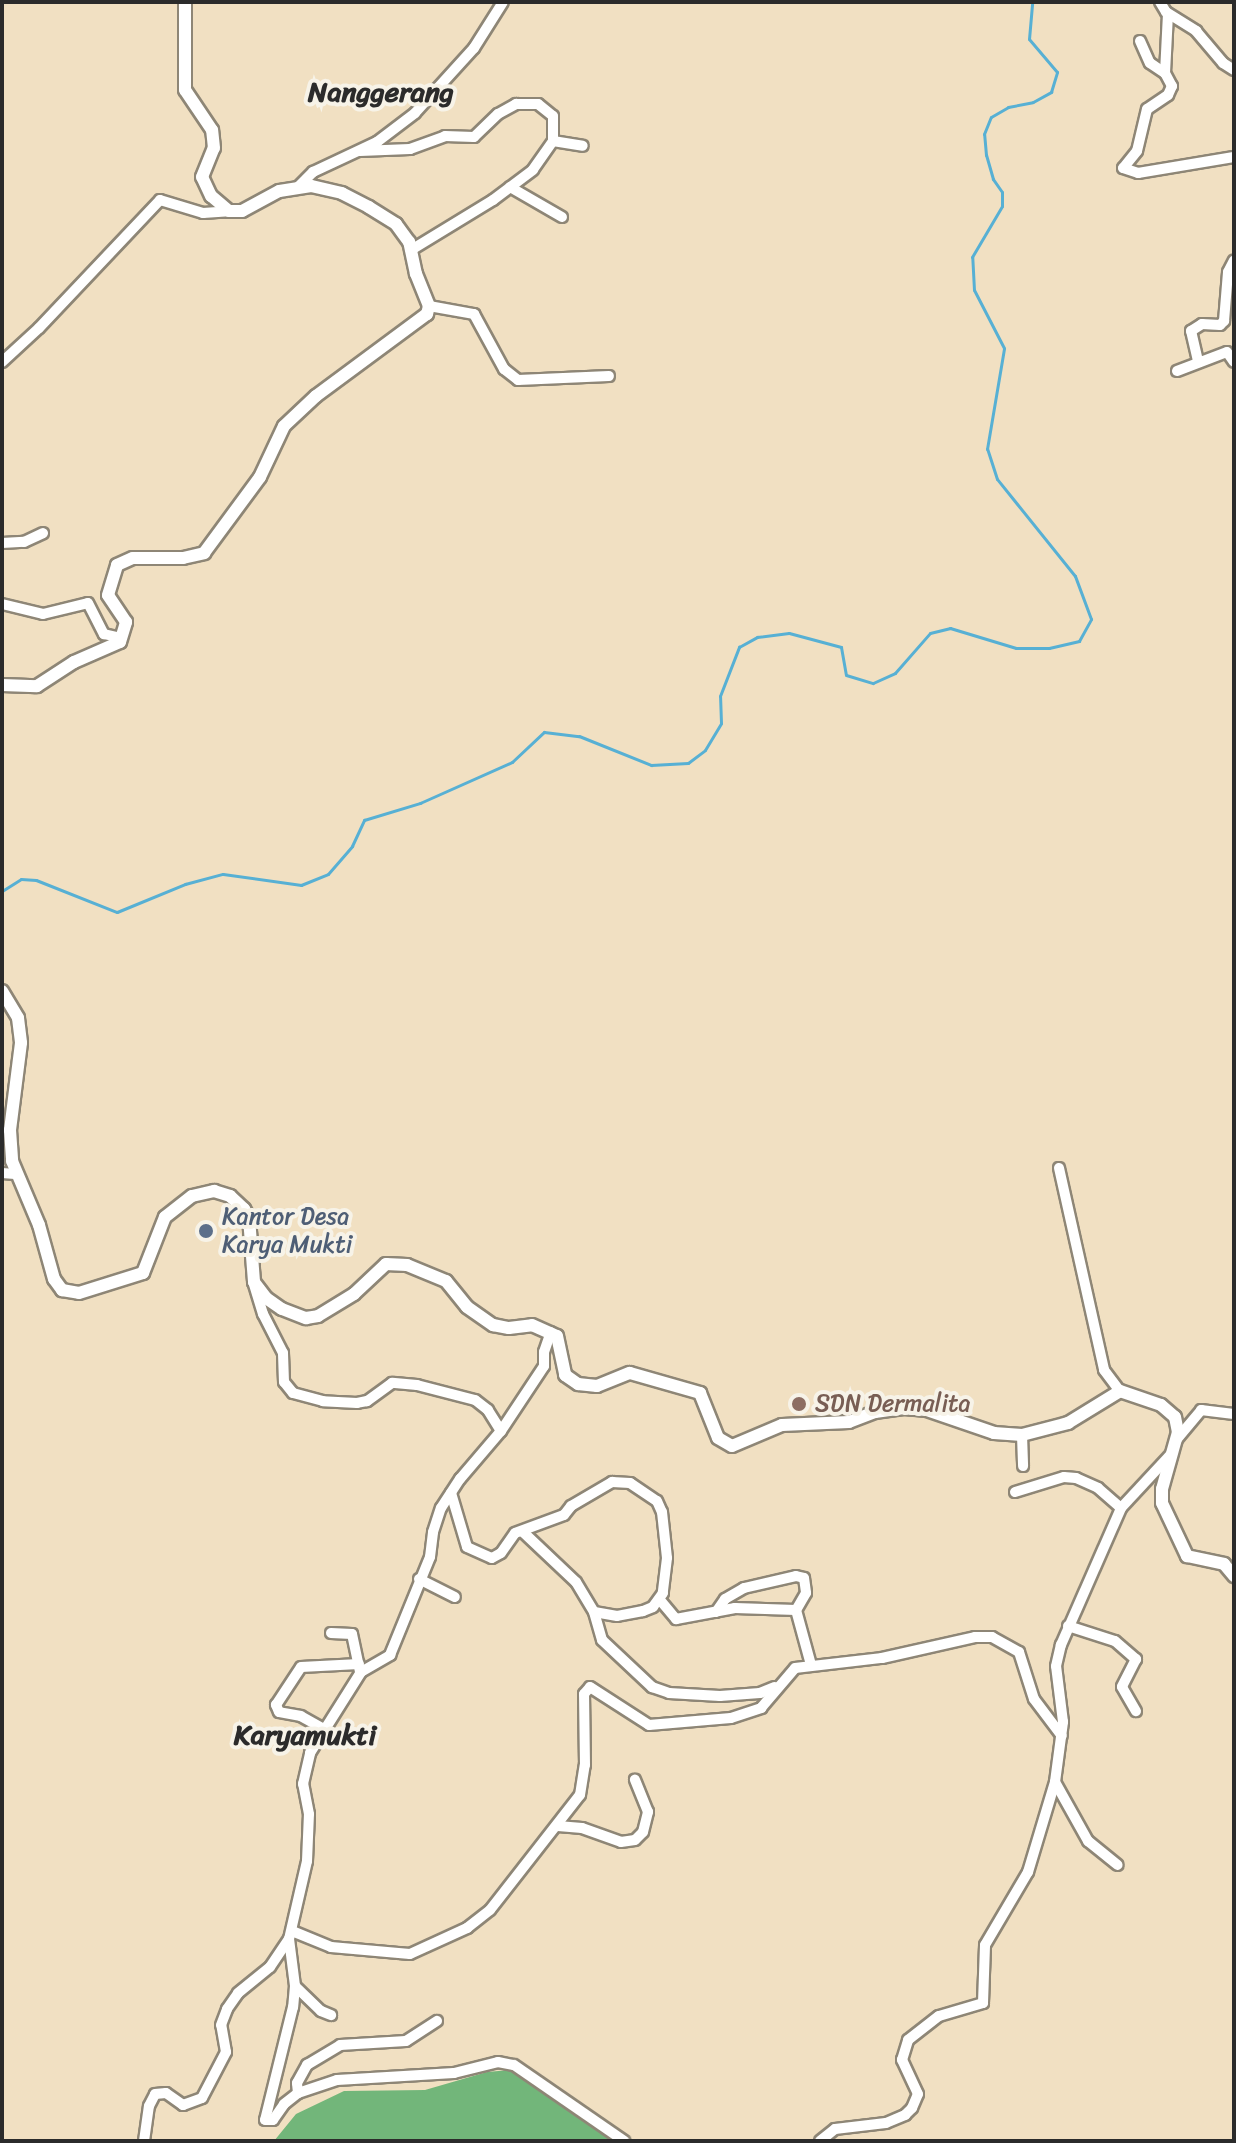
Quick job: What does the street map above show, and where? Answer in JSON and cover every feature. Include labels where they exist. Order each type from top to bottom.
[{"type":"street","points":[[185,2],[185,90],[214,139],[203,184],[229,211]]},
{"type":"street","points":[[299,186],[327,163],[360,151],[395,131],[415,113],[474,48],[503,2]]},
{"type":"street","points":[[1160,2],[1168,14],[1196,31],[1223,63],[1234,70]]},
{"type":"street","points":[[1168,14],[1165,73],[1171,91],[1147,109],[1137,151],[1125,161],[1123,168],[1138,173],[1234,157]]},
{"type":"street","points":[[1140,41],[1153,66],[1165,73]]},
{"type":"street","points":[[360,151],[410,149],[445,136],[474,137],[508,108],[529,102],[549,110],[553,116],[553,141],[533,170],[411,250]]},
{"type":"street","points":[[553,141],[583,146]]},
{"type":"street","points":[[2,685],[37,686],[74,662],[113,648],[122,638],[126,622],[108,595],[117,565],[133,558],[183,558],[204,553],[260,477],[284,426],[316,396],[420,322],[429,306],[411,250],[396,224],[369,207],[328,189],[299,186],[279,191],[250,209],[203,213],[160,200],[39,328],[4,360]]},
{"type":"street","points":[[510,187],[562,217]]},
{"type":"street","points":[[1198,361],[1191,331],[1202,324],[1220,325],[1224,321],[1226,280],[1234,260]]},
{"type":"street","points":[[429,306],[474,314],[504,369],[518,380],[609,376]]},
{"type":"street","points":[[1177,371],[1227,352],[1234,362]]},
{"type":"street","points":[[2,543],[24,542],[43,533]]},
{"type":"street","points":[[2,604],[43,614],[88,603],[104,634],[122,638]]},
{"type":"street","points":[[2,991],[18,1018],[21,1043],[8,1174],[31,1203],[54,1279],[62,1290],[79,1293],[143,1273],[165,1217],[176,1205],[206,1192],[230,1196],[249,1218],[254,1282],[263,1314],[283,1353],[284,1382],[293,1393],[323,1401],[357,1403],[367,1401],[392,1383],[417,1385],[475,1400],[488,1410],[501,1431]]},
{"type":"street","points":[[1059,1168],[1092,1303],[1104,1370],[1120,1391],[1170,1412],[1178,1423],[1176,1445],[1161,1496],[1182,1549],[1192,1559],[1224,1564],[1234,1576]]},
{"type":"street","points":[[254,1282],[266,1298],[282,1309],[312,1318],[354,1294],[386,1264],[397,1263],[446,1281],[467,1307],[493,1325],[509,1328],[532,1325],[551,1332],[561,1344],[563,1370],[569,1379],[597,1386],[637,1373],[700,1393],[718,1438],[732,1446],[782,1425],[825,1420],[849,1422],[891,1408],[927,1410],[994,1433],[1022,1435],[1068,1423],[1120,1391]]},
{"type":"street","points":[[324,1729],[301,1716],[277,1711],[276,1705],[301,1667],[378,1666],[390,1655],[430,1557],[437,1520],[451,1493],[501,1431],[544,1366],[544,1352],[551,1332]]},
{"type":"street","points":[[820,2141],[835,2129],[886,2123],[905,2115],[918,2094],[902,2060],[908,2040],[939,2016],[983,2003],[985,1945],[1028,1872],[1055,1782],[1063,1708],[1056,1666],[1068,1626],[1121,1508],[1176,1445],[1201,1410],[1234,1414]]},
{"type":"street","points":[[1022,1435],[1023,1466]]},
{"type":"street","points":[[1015,1492],[1064,1477],[1076,1478],[1098,1488],[1121,1508]]},
{"type":"street","points":[[451,1493],[466,1544],[472,1551],[494,1558],[512,1535],[564,1515],[571,1506],[608,1484],[630,1483],[661,1505],[666,1580],[660,1600],[653,1607],[629,1615],[594,1612]]},
{"type":"street","points":[[522,1531],[576,1582],[594,1612],[602,1640],[652,1687],[669,1693],[720,1696],[760,1693],[778,1686]]},
{"type":"street","points":[[716,1612],[722,1602],[744,1588],[796,1576],[804,1578],[806,1593],[796,1610],[811,1665]]},
{"type":"street","points":[[419,1579],[455,1597]]},
{"type":"street","points":[[660,1600],[676,1619],[735,1608],[796,1610]]},
{"type":"street","points":[[1068,1626],[1115,1641],[1136,1659],[1122,1687],[1136,1711]]},
{"type":"street","points":[[331,1633],[352,1634],[360,1668],[310,1753],[304,1774],[310,1838],[290,1935],[295,1986],[265,2120],[273,2120],[286,2102],[298,2093],[337,2080],[454,2073],[498,2062],[514,2065],[624,2141]]},
{"type":"street","points":[[290,1935],[331,1947],[418,1953],[467,1928],[490,1910],[541,1842],[558,1826],[583,1789],[584,1694],[588,1688],[594,1688],[649,1725],[752,1714],[795,1668],[882,1658],[962,1639],[992,1637],[1019,1652],[1034,1699],[1062,1736]]},
{"type":"street","points":[[558,1826],[582,1828],[621,1842],[635,1840],[643,1832],[648,1812],[635,1779]]},
{"type":"street","points":[[1055,1782],[1088,1841],[1118,1865]]},
{"type":"street","points":[[144,2141],[149,2106],[155,2094],[166,2093],[183,2105],[202,2098],[226,2052],[221,2025],[227,2009],[238,1993],[270,1967],[290,1935]]},
{"type":"street","points":[[295,1986],[321,2011],[331,2015]]},
{"type":"street","points":[[298,2093],[297,2083],[305,2067],[340,2045],[408,2041],[437,2021]]},
{"type":"green space","points":[[510,2070],[525,2075],[536,2087],[618,2141],[274,2141],[296,2114],[344,2091],[425,2090],[487,2072]]},
{"type":"waterway","points":[[2,891],[21,879],[36,880],[117,912],[185,884],[223,874],[301,885],[328,874],[352,846],[364,820],[420,803],[512,762],[544,732],[579,736],[651,765],[688,763],[705,750],[721,723],[720,696],[739,647],[757,637],[789,633],[841,647],[846,675],[873,683],[895,673],[930,633],[950,628],[1016,648],[1049,648],[1079,641],[1091,619],[1075,576],[997,479],[987,449],[1004,348],[974,290],[972,257],[1002,206],[1002,192],[993,179],[984,134],[991,117],[1008,107],[1033,102],[1051,92],[1057,72],[1029,39],[1032,2]]},
{"type":"place","name":"Kantor Desa Karya Mukti","points":[[206,1231]]},
{"type":"place","name":"SDN Dermalita","points":[[799,1404]]},
{"type":"district","name":"Nanggerang","points":[[381,92]]},
{"type":"district","name":"Karyamukti","points":[[305,1735]]}]
